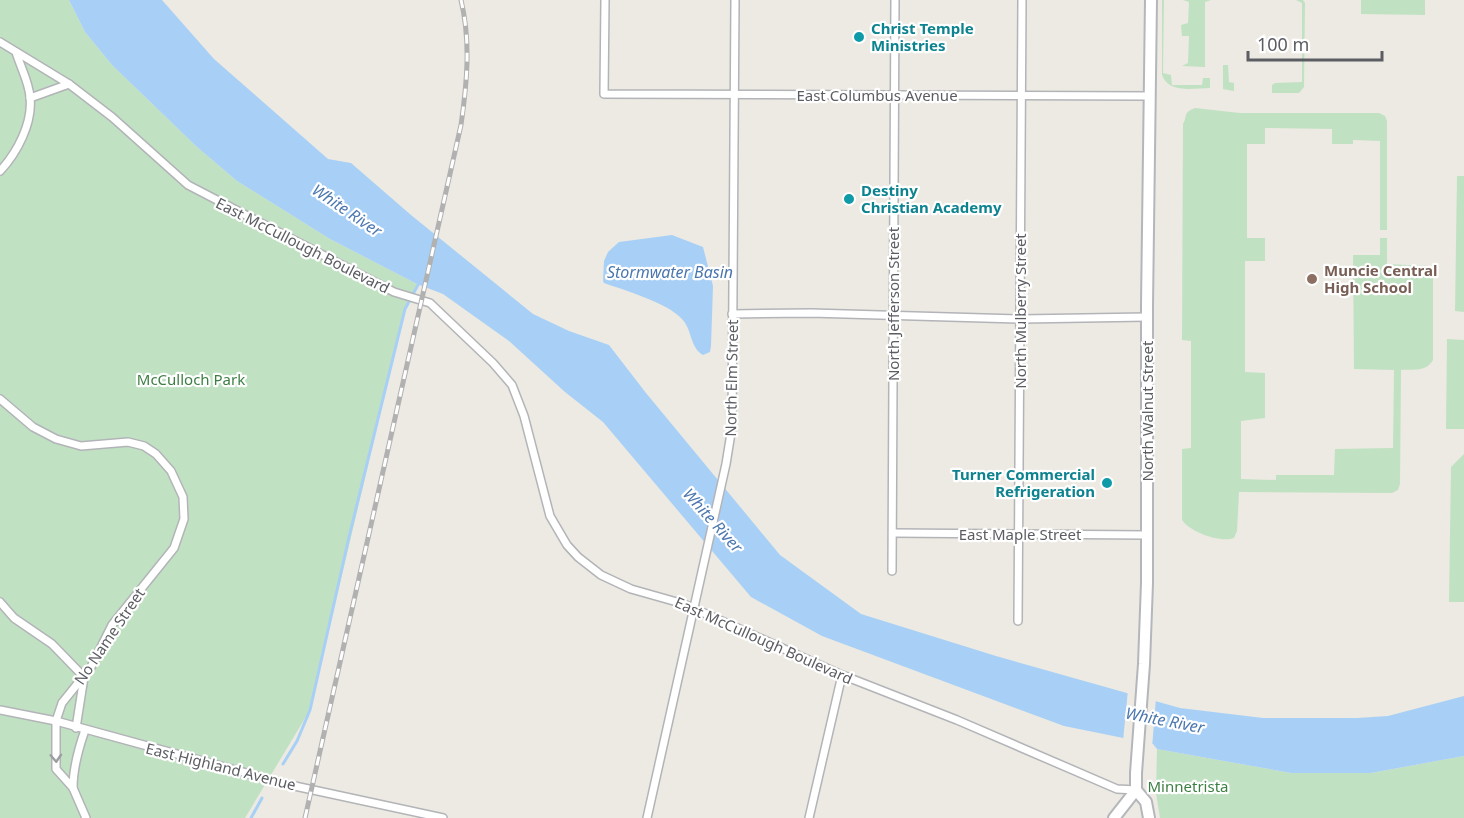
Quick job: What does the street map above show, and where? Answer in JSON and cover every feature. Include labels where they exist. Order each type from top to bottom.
[{"type":"main road","name":"North Walnut Street","points":[[1149,818],[1146,802],[1136,790],[1136,772],[1144,664],[1147,535],[1151,0]]},
{"type":"main road","points":[[1114,818],[1136,790]]},
{"type":"street","name":"East Columbus Avenue","points":[[605,0],[604,94],[1150,96]]},
{"type":"street","name":"North Elm Street","points":[[647,818],[726,464],[733,409],[735,0]]},
{"type":"street","name":"North Jefferson Street","points":[[892,571],[895,0]]},
{"type":"street","name":"North Mulberry Street","points":[[1018,621],[1022,0]]},
{"type":"street","name":"East McCullough Boulevard","points":[[0,42],[69,84],[112,117],[188,184],[394,292],[430,303],[512,385],[524,416],[538,477],[550,516],[567,545],[589,567],[615,582],[694,609],[842,675],[957,720],[1117,789],[1136,790]]},
{"type":"street","points":[[0,171],[21,142],[30,98],[15,51]]},
{"type":"street","points":[[30,98],[69,84]]},
{"type":"street","points":[[732,314],[811,313],[1021,318],[1147,317]]},
{"type":"street","name":"No Name Street","points":[[0,399],[33,427],[56,439],[81,446],[128,442],[144,447],[165,462],[181,490],[183,519],[174,548],[112,625],[84,677],[62,703],[56,721],[55,765],[58,773],[73,788],[86,818]]},
{"type":"street","name":"East Maple Street","points":[[892,533],[1147,535]]},
{"type":"street","points":[[0,602],[14,618],[52,644],[84,677],[76,728]]},
{"type":"street","points":[[809,818],[842,675]]},
{"type":"street","name":"East Highland Avenue","points":[[0,710],[56,721],[290,785],[443,818]]},
{"type":"street","points":[[73,788],[72,774],[85,730]]},
{"type":"green space","name":"McCulloch Park","points":[[0,0],[69,0],[85,32],[112,65],[197,147],[237,181],[330,239],[417,284],[405,309],[310,710],[245,818],[0,818]]},
{"type":"green space","points":[[1162,0],[1164,0],[1163,73],[1171,75],[1172,85],[1202,85],[1203,78],[1210,78],[1210,88],[1182,89],[1170,85],[1165,81],[1162,75]]},
{"type":"green space","points":[[1183,0],[1211,0],[1205,2],[1205,67],[1182,66],[1188,63],[1189,36],[1182,36],[1181,25],[1188,23],[1189,2]]},
{"type":"green space","points":[[1296,0],[1303,0],[1305,3],[1304,87],[1299,93],[1272,93],[1272,85],[1275,83],[1302,82],[1302,3]]},
{"type":"green space","points":[[1361,0],[1425,0],[1425,15],[1361,14]]},
{"type":"green space","points":[[1223,65],[1228,65],[1229,82],[1234,83],[1234,91],[1223,89]]},
{"type":"green space","points":[[1195,108],[1240,113],[1379,113],[1385,116],[1387,121],[1387,230],[1380,230],[1380,141],[1353,140],[1353,144],[1332,144],[1332,129],[1265,128],[1265,144],[1247,144],[1247,238],[1265,238],[1265,261],[1245,261],[1245,372],[1265,373],[1265,418],[1241,421],[1241,479],[1276,480],[1276,475],[1334,475],[1335,449],[1393,448],[1394,370],[1354,369],[1353,255],[1380,255],[1380,238],[1387,238],[1387,264],[1428,266],[1433,274],[1433,360],[1423,368],[1401,370],[1400,484],[1398,490],[1392,493],[1239,492],[1237,531],[1234,538],[1228,539],[1214,538],[1198,532],[1182,520],[1182,449],[1191,448],[1191,341],[1182,340],[1183,124],[1187,113]]},
{"type":"green space","points":[[1457,176],[1464,176],[1464,312],[1455,311]]},
{"type":"green space","points":[[1447,339],[1464,340],[1464,429],[1446,429]]},
{"type":"green space","points":[[1464,454],[1464,602],[1449,602],[1451,467]]},
{"type":"green space","name":"Minnetrista","points":[[1157,749],[1291,773],[1371,773],[1464,756],[1464,818],[1160,818],[1156,793]]},
{"type":"water","name":"White River","points":[[69,0],[162,0],[214,59],[328,159],[351,163],[533,314],[569,331],[609,345],[780,555],[861,614],[996,656],[1180,708],[1263,718],[1357,718],[1388,716],[1464,696],[1464,756],[1371,773],[1291,773],[1157,749],[1153,744],[1064,726],[822,636],[751,597],[603,422],[565,392],[509,341],[443,294],[417,284],[330,239],[237,181],[197,147],[112,65],[85,32]]},
{"type":"water","name":"Stormwater Basin","points":[[672,235],[703,247],[713,286],[711,346],[710,352],[703,355],[696,348],[685,323],[675,313],[656,302],[603,281],[604,261],[608,252],[619,242]]},
{"type":"pier","points":[[1128,690],[1156,698],[1152,748],[1123,741]]},
{"type":"waterway","points":[[283,764],[297,741],[310,710],[349,537],[405,309],[419,283]]},
{"type":"waterway","points":[[251,818],[262,798]]},
{"type":"railway","points":[[305,818],[461,125],[467,62],[466,31],[461,0]]},
{"type":"place","name":"Christ Temple Ministries","points":[[859,37]]},
{"type":"place","name":"Destiny Christian Academy","points":[[849,199]]},
{"type":"place","name":"Muncie Central High School","points":[[1312,279]]},
{"type":"place","name":"Turner Commercial Refrigeration","points":[[1107,483]]}]
